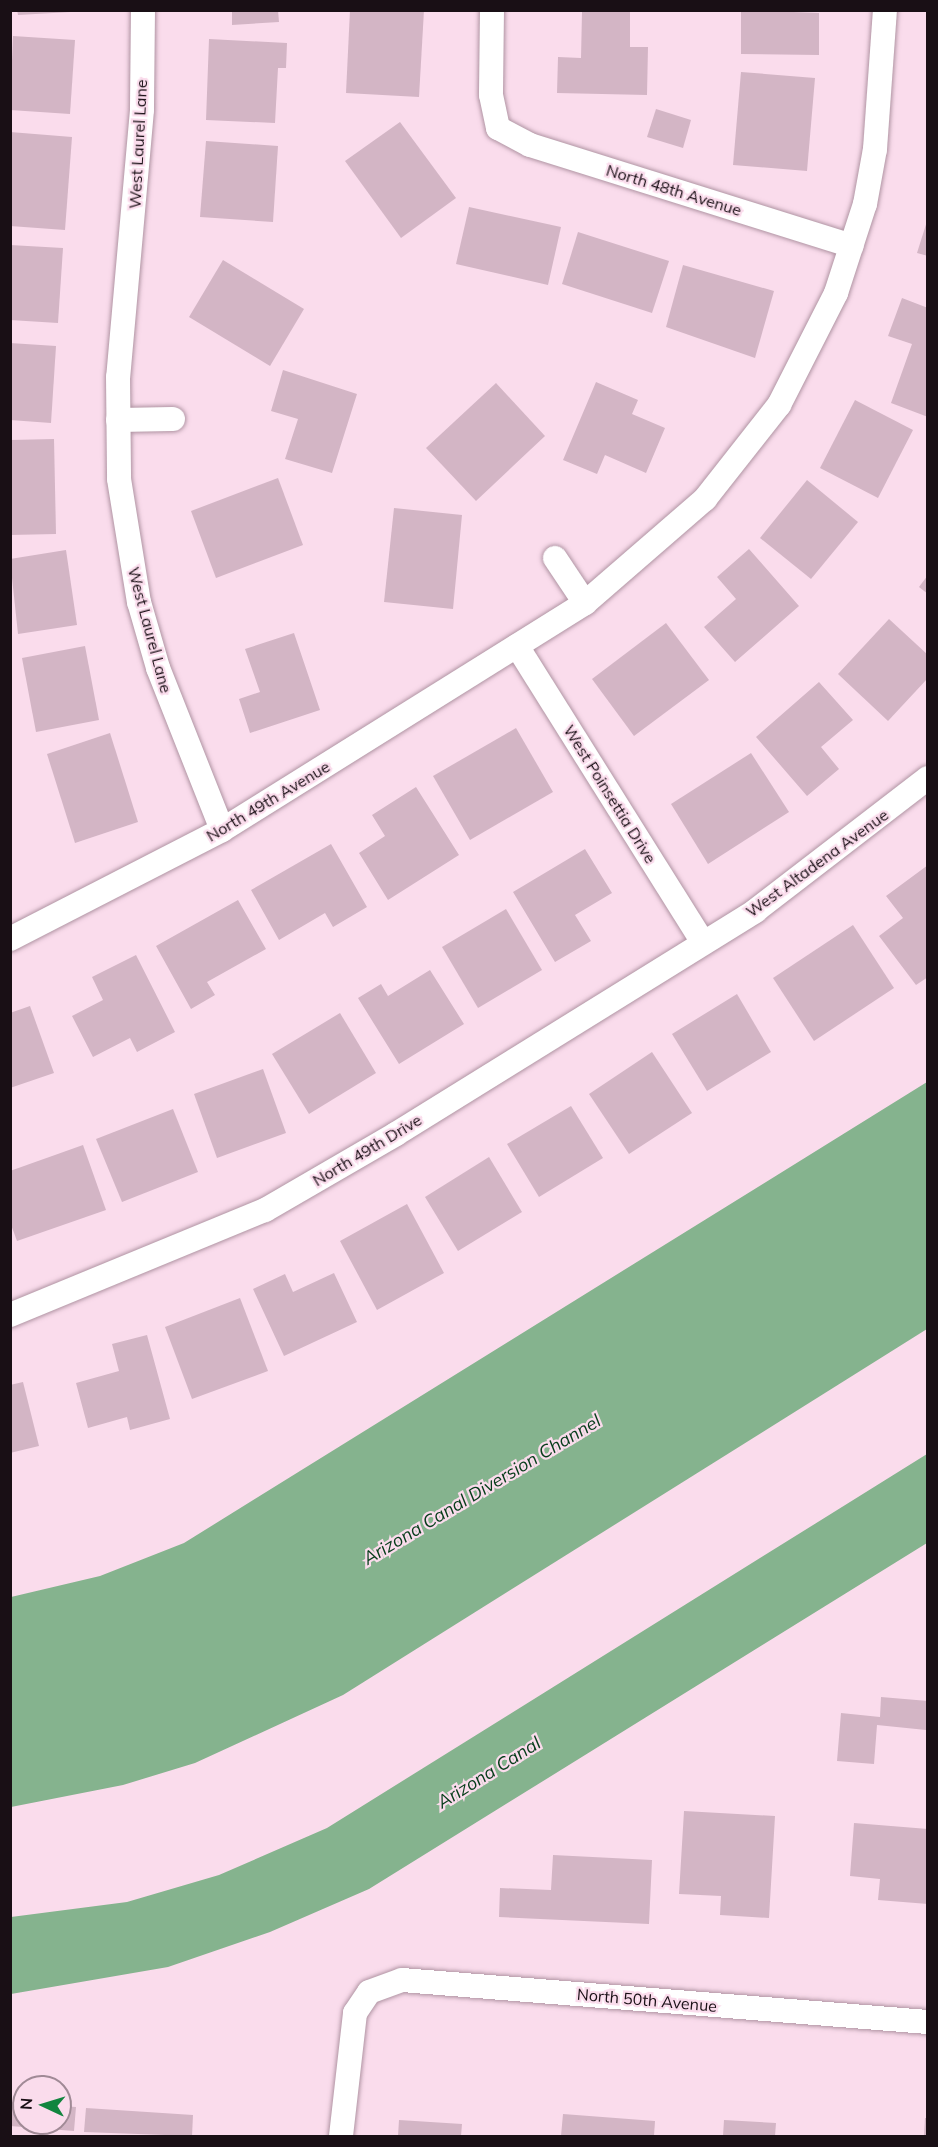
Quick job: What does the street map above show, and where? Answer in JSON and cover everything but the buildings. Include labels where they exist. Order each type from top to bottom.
[{"type":"street","name":"West Laurel Lane","points":[[143,10],[142,110],[118,420],[119,479],[140,602],[183,741],[222,830]]},
{"type":"street","name":"North 48th Avenue","points":[[492,10],[491,95],[498,128],[530,145],[852,246]]},
{"type":"street","name":"North 49th Avenue","points":[[10,939],[222,830],[585,603],[690,515],[779,405],[836,293],[852,246],[875,149],[885,10]]},
{"type":"street","points":[[118,420],[173,419]]},
{"type":"street","points":[[555,558],[585,603]]},
{"type":"street","name":"West Poinsettia Drive","points":[[517,646],[703,943]]},
{"type":"street","name":"West Altadena Avenue","points":[[703,943],[864,832],[927,778]]},
{"type":"street","name":"North 49th Drive","points":[[10,1315],[265,1210],[703,943]]},
{"type":"street","name":"North 50th Avenue","points":[[341,2136],[355,2013],[369,1992],[402,1980],[927,2022]]},
{"type":"water","name":"Arizona Canal Diversion Channel","points":[[927,1082],[927,1329],[343,1695],[195,1763],[123,1785],[11,1807],[11,1597],[100,1576],[184,1543]]},
{"type":"water","name":"Arizona Canal","points":[[927,1454],[927,1543],[369,1889],[270,1932],[168,1967],[11,1994],[11,1917],[127,1902],[219,1875],[327,1828]]}]
